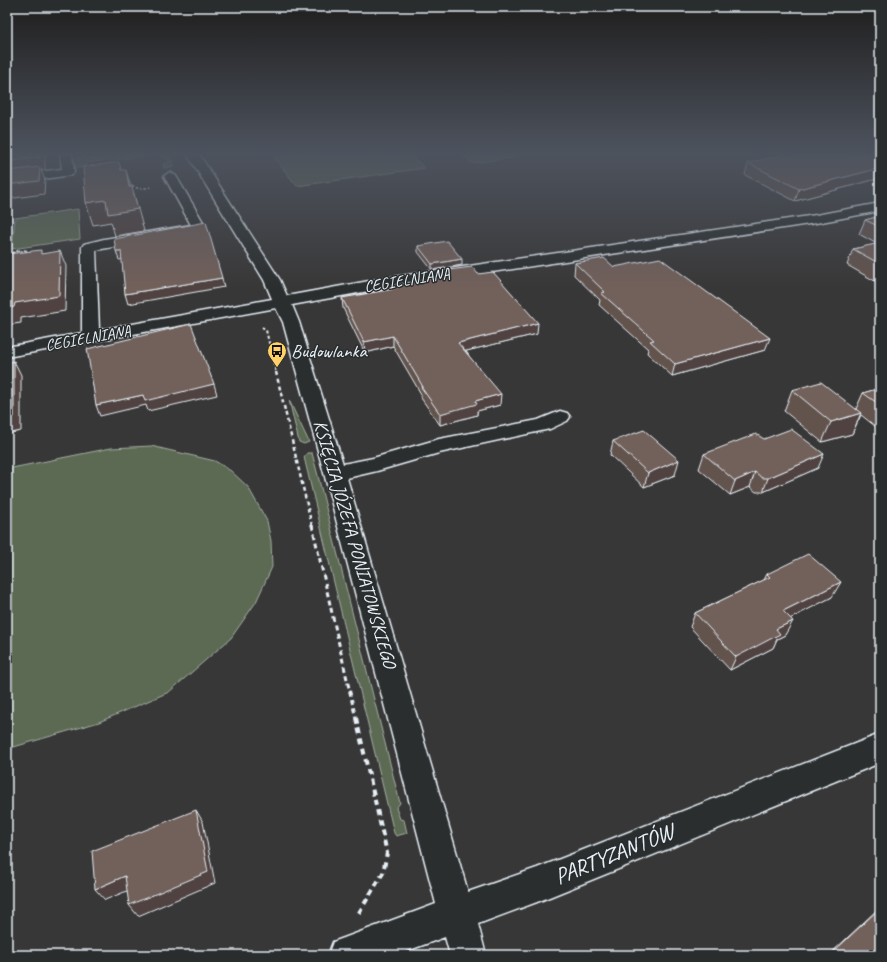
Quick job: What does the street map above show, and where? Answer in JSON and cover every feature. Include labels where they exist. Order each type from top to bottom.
[{"type":"street","points":[[91,337],[89,247],[104,243],[196,229],[199,227],[183,199]]},
{"type":"street","name":"KSIĘCIA JÓZEFA PONIATOWSKIEGO","points":[[221,199],[272,280],[291,322],[335,473],[468,955]]},
{"type":"street","name":"CEGIELNIANA","points":[[7,352],[380,284],[808,220],[880,207]]},
{"type":"street","points":[[335,473],[377,464],[439,446],[543,425],[560,417]]},
{"type":"street","name":"PARTYZANTÓW","points":[[346,955],[537,885],[880,748]]},
{"type":"path","points":[[7,207],[10,208],[11,212],[7,243]]},
{"type":"path","points":[[7,255],[26,249],[37,255]]},
{"type":"path","points":[[7,250],[11,253]]},
{"type":"path","points":[[256,324],[266,330],[296,451],[387,853],[384,873],[355,921]]},
{"type":"green space","points":[[78,209],[80,239],[12,249],[15,218]]},
{"type":"green space","points":[[289,400],[309,442],[304,444],[299,442]]},
{"type":"green space","points":[[151,446],[215,461],[231,471],[248,487],[267,521],[271,541],[272,567],[256,602],[231,638],[169,692],[99,722],[7,749],[7,469],[111,448]]},
{"type":"green space","points":[[307,453],[312,453],[316,468],[400,803],[396,808],[400,819],[404,820],[407,833],[396,836],[394,833],[304,457]]},
{"type":"building","points":[[86,199],[135,199],[138,209],[108,214],[106,200],[86,203]]},
{"type":"building","points":[[880,216],[880,227],[865,220]]},
{"type":"building","points":[[206,222],[222,278],[125,294],[121,251],[116,251],[114,239]]},
{"type":"building","points":[[447,241],[462,259],[432,264],[418,246]]},
{"type":"building","points":[[880,243],[880,264],[853,249]]},
{"type":"building","points":[[41,250],[41,254],[60,251],[59,296],[15,303],[14,307],[7,309],[7,254]]},
{"type":"building","points":[[604,258],[614,267],[660,258],[770,338],[675,364],[650,341],[654,340],[601,293],[605,292],[575,263]]},
{"type":"building","points":[[472,267],[478,274],[493,272],[538,323],[458,343],[501,394],[475,401],[477,404],[440,414],[421,387],[423,387],[393,336],[364,342],[342,298],[393,289],[391,286],[444,276],[441,271]]},
{"type":"building","points":[[191,324],[214,384],[145,401],[143,395],[96,405],[87,349]]},
{"type":"building","points":[[14,361],[14,417],[7,418],[7,363]]},
{"type":"building","points":[[821,382],[861,413],[831,422],[792,390]]},
{"type":"building","points":[[880,388],[880,405],[863,393]]},
{"type":"building","points":[[791,429],[824,454],[768,478],[762,478],[755,472],[735,481],[704,454],[756,434],[764,439]]},
{"type":"building","points":[[644,430],[679,460],[648,473],[613,441]]},
{"type":"building","points":[[808,554],[841,582],[783,611],[793,621],[776,629],[780,634],[736,657],[695,613],[770,577],[767,574]]},
{"type":"building","points":[[196,810],[208,872],[129,905],[125,876],[95,889],[92,851]]},
{"type":"building","points":[[880,908],[880,955],[830,955]]},
{"type":"place","name":"Budowlanka","points":[[277,368]]}]
